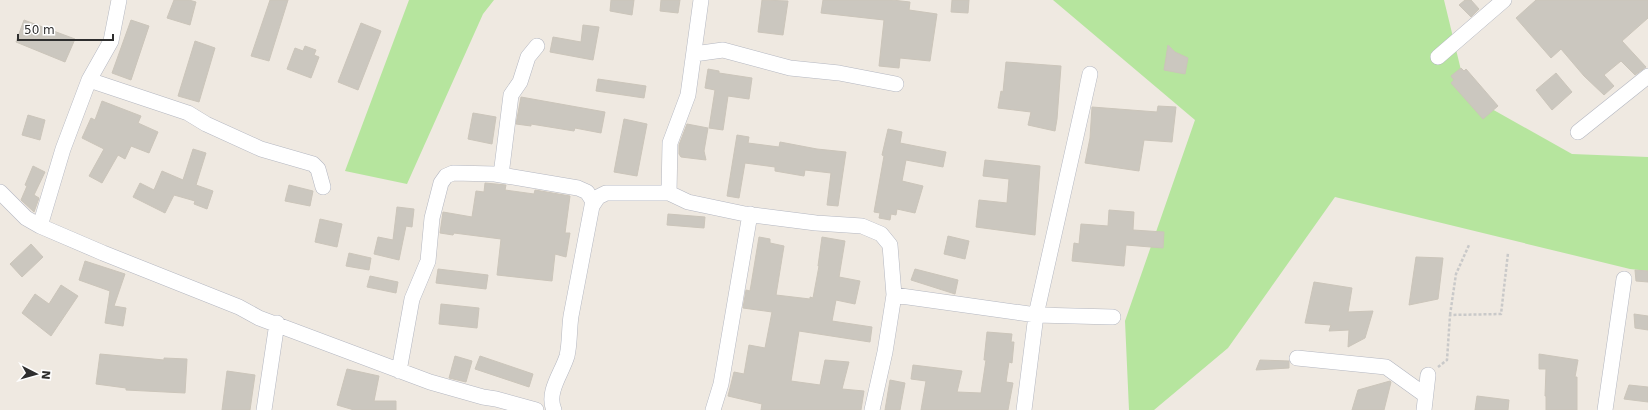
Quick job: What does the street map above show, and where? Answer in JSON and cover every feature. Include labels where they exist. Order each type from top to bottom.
[{"type":"street","points":[[40,226],[63,149],[89,80],[111,41],[119,0]]},
{"type":"street","points":[[669,193],[670,144],[688,95],[702,0]]},
{"type":"street","points":[[1438,57],[1504,0]]},
{"type":"street","points":[[501,175],[511,95],[520,82],[528,57],[537,46]]},
{"type":"street","points":[[694,54],[723,50],[790,68],[839,73],[896,84]]},
{"type":"street","points":[[1024,410],[1036,315],[1090,74]]},
{"type":"street","points":[[1578,132],[1648,76]]},
{"type":"street","points":[[89,80],[188,113],[206,124],[261,149],[313,164],[318,169],[323,186]]},
{"type":"street","points":[[400,370],[412,300],[428,260],[432,218],[441,182],[446,176],[453,173],[501,175],[578,188],[587,192],[594,203]]},
{"type":"street","points":[[0,192],[26,218],[40,226],[103,253],[239,307],[259,318],[277,323],[400,370],[482,404],[496,398],[536,410]]},
{"type":"street","points":[[554,410],[551,403],[552,391],[562,371],[567,354],[571,319],[592,206],[598,197],[606,193],[669,193],[688,202],[750,214],[816,224],[862,226],[881,234],[890,245],[893,264],[894,295],[885,352],[872,410]]},
{"type":"street","points":[[713,410],[721,384],[750,214]]},
{"type":"street","points":[[1606,410],[1624,279]]},
{"type":"street","points":[[894,295],[1036,315],[1113,317]]},
{"type":"street","points":[[264,410],[277,323]]},
{"type":"street","points":[[1297,358],[1386,367],[1425,395]]},
{"type":"street","points":[[1424,410],[1428,375]]},
{"type":"path","points":[[1428,375],[1447,360],[1450,315],[1456,274],[1469,245]]},
{"type":"path","points":[[1450,315],[1501,314],[1508,253]]},
{"type":"green space","points":[[409,0],[494,0],[483,14],[407,184],[345,171]]},
{"type":"green space","points":[[1053,0],[1444,0],[1467,95],[1572,154],[1648,157],[1648,271],[1630,269],[1335,197],[1228,348],[1154,410],[1129,410],[1125,321],[1195,120]]},
{"type":"building","points":[[174,0],[189,0],[196,2],[190,25],[167,18]]},
{"type":"building","points":[[270,0],[288,0],[269,61],[251,56]]},
{"type":"building","points":[[611,0],[634,0],[632,15],[610,11]]},
{"type":"building","points":[[661,0],[680,0],[678,13],[660,11]]},
{"type":"building","points":[[762,0],[788,1],[783,35],[758,32]]},
{"type":"building","points":[[823,0],[892,0],[910,2],[909,10],[937,14],[930,61],[900,58],[899,68],[879,66],[884,20],[821,13]]},
{"type":"building","points":[[952,0],[969,0],[968,13],[951,12]]},
{"type":"building","points":[[1465,0],[1471,0],[1479,9],[1471,17],[1459,5]]},
{"type":"building","points":[[1536,0],[1648,0],[1648,18],[1622,41],[1646,67],[1635,75],[1621,61],[1604,75],[1614,86],[1604,95],[1584,76],[1561,49],[1551,58],[1516,18]]},
{"type":"building","points":[[24,20],[75,39],[65,62],[16,42]]},
{"type":"building","points":[[131,20],[149,26],[131,80],[112,73]]},
{"type":"building","points":[[361,23],[381,31],[358,90],[338,82]]},
{"type":"building","points":[[583,25],[599,27],[593,60],[550,52],[553,37],[581,42]]},
{"type":"building","points":[[195,41],[215,48],[199,102],[178,96]]},
{"type":"building","points":[[1168,45],[1175,52],[1188,58],[1185,74],[1164,70]]},
{"type":"building","points":[[305,46],[316,50],[314,55],[319,57],[311,78],[287,69],[295,48],[303,51]]},
{"type":"building","points":[[1006,62],[1061,66],[1055,131],[1028,125],[1031,112],[998,108],[1001,91],[1003,92]]},
{"type":"building","points":[[1461,68],[1464,71],[1466,69],[1498,106],[1483,119],[1451,83],[1454,80],[1451,76]]},
{"type":"building","points":[[708,69],[719,71],[719,73],[752,78],[749,99],[728,96],[723,130],[709,128],[715,90],[705,88]]},
{"type":"building","points":[[1556,73],[1572,92],[1552,110],[1536,90]]},
{"type":"building","points":[[598,79],[646,86],[644,98],[596,91]]},
{"type":"building","points":[[521,97],[605,112],[601,133],[575,128],[574,131],[531,124],[531,126],[516,124]]},
{"type":"building","points":[[102,101],[141,116],[138,123],[158,132],[149,153],[131,146],[125,159],[118,155],[102,183],[89,176],[104,149],[82,138],[91,118],[95,120]]},
{"type":"building","points":[[1158,106],[1176,107],[1172,142],[1144,140],[1139,171],[1085,163],[1090,138],[1092,107],[1157,112]]},
{"type":"building","points":[[473,113],[496,117],[492,144],[468,139]]},
{"type":"building","points":[[28,115],[45,120],[40,140],[22,135]]},
{"type":"building","points":[[624,119],[647,124],[637,176],[614,172]]},
{"type":"building","points":[[687,124],[708,128],[704,151],[706,160],[681,157],[679,154],[679,145]]},
{"type":"building","points":[[888,129],[902,132],[900,143],[946,152],[943,167],[906,160],[902,181],[923,186],[915,213],[897,209],[896,215],[891,214],[890,220],[879,218],[880,213],[874,212],[884,156],[882,155]]},
{"type":"building","points":[[737,135],[749,137],[748,143],[779,147],[780,142],[817,149],[846,152],[838,206],[827,205],[831,173],[805,170],[804,176],[775,171],[775,167],[745,163],[739,198],[727,196]]},
{"type":"building","points":[[193,149],[206,153],[196,185],[213,191],[207,209],[194,204],[195,201],[174,195],[165,213],[133,197],[140,183],[154,190],[162,171],[183,180]]},
{"type":"building","points":[[985,160],[1040,166],[1035,235],[976,227],[979,200],[1007,203],[1009,179],[983,176]]},
{"type":"building","points":[[33,166],[45,172],[34,195],[39,198],[34,212],[21,200],[27,186],[25,185]]},
{"type":"building","points":[[485,183],[506,185],[505,190],[534,194],[535,190],[570,196],[565,233],[570,233],[566,257],[555,254],[552,281],[497,275],[501,239],[454,233],[453,235],[440,233],[443,212],[472,217],[476,191],[484,192]]},
{"type":"building","points":[[289,185],[313,191],[310,206],[285,201]]},
{"type":"building","points":[[397,207],[414,209],[412,227],[406,226],[399,260],[374,254],[378,237],[393,240]]},
{"type":"building","points":[[1109,210],[1134,212],[1133,230],[1164,232],[1163,248],[1126,245],[1124,266],[1072,261],[1074,243],[1079,244],[1081,224],[1108,226]]},
{"type":"building","points":[[668,214],[705,217],[704,228],[667,225]]},
{"type":"building","points":[[320,219],[342,224],[337,247],[315,242]]},
{"type":"building","points":[[948,236],[969,241],[965,259],[944,254]]},
{"type":"building","points":[[759,237],[770,239],[770,243],[784,246],[776,295],[810,299],[810,297],[813,298],[819,266],[822,237],[845,241],[839,277],[860,281],[855,304],[836,300],[832,321],[872,327],[870,342],[799,331],[791,381],[820,385],[825,360],[849,362],[842,389],[864,391],[861,410],[761,410],[762,404],[728,396],[734,372],[744,374],[749,345],[765,348],[772,312],[743,308],[746,290],[750,291]]},
{"type":"building","points":[[31,244],[43,257],[22,277],[10,264]]},
{"type":"building","points":[[349,253],[371,258],[369,270],[346,266]]},
{"type":"building","points":[[1416,257],[1443,258],[1438,299],[1409,305]]},
{"type":"building","points":[[85,261],[125,274],[114,306],[126,308],[123,326],[105,323],[110,291],[79,280]]},
{"type":"building","points":[[438,269],[488,275],[486,289],[436,283]]},
{"type":"building","points":[[915,269],[958,280],[955,294],[911,280]]},
{"type":"building","points":[[1635,270],[1648,271],[1648,282],[1636,281]]},
{"type":"building","points":[[370,276],[398,282],[396,293],[367,287]]},
{"type":"building","points":[[1314,282],[1352,288],[1348,312],[1373,311],[1365,338],[1348,347],[1349,330],[1329,331],[1331,325],[1305,323]]},
{"type":"building","points":[[61,285],[78,296],[51,336],[22,313],[35,294],[49,304]]},
{"type":"building","points":[[441,304],[479,308],[477,328],[439,324]]},
{"type":"building","points":[[1634,314],[1648,316],[1648,330],[1635,328]]},
{"type":"building","points":[[987,332],[1012,334],[1011,342],[1014,342],[1012,363],[1009,362],[1006,382],[1013,383],[1008,410],[921,410],[926,381],[911,379],[913,365],[962,371],[957,392],[981,393],[986,360],[984,360]]},
{"type":"building","points":[[100,354],[164,360],[164,358],[187,359],[185,393],[126,390],[126,388],[96,384]]},
{"type":"building","points":[[1539,354],[1578,360],[1575,377],[1577,377],[1577,410],[1546,410],[1546,369],[1539,369]]},
{"type":"building","points":[[455,356],[472,361],[466,382],[449,378]]},
{"type":"building","points":[[480,356],[533,374],[529,387],[475,369]]},
{"type":"building","points":[[1260,360],[1289,361],[1289,368],[1256,370]]},
{"type":"building","points":[[347,369],[379,376],[374,401],[396,401],[396,410],[354,410],[337,405]]},
{"type":"building","points":[[227,371],[255,375],[250,410],[222,410]]},
{"type":"building","points":[[890,380],[905,383],[900,410],[885,410]]},
{"type":"building","points":[[1390,381],[1384,410],[1352,410],[1358,390]]},
{"type":"building","points":[[1629,385],[1648,387],[1648,402],[1624,399]]},
{"type":"building","points":[[1477,396],[1509,400],[1508,410],[1475,410]]}]
